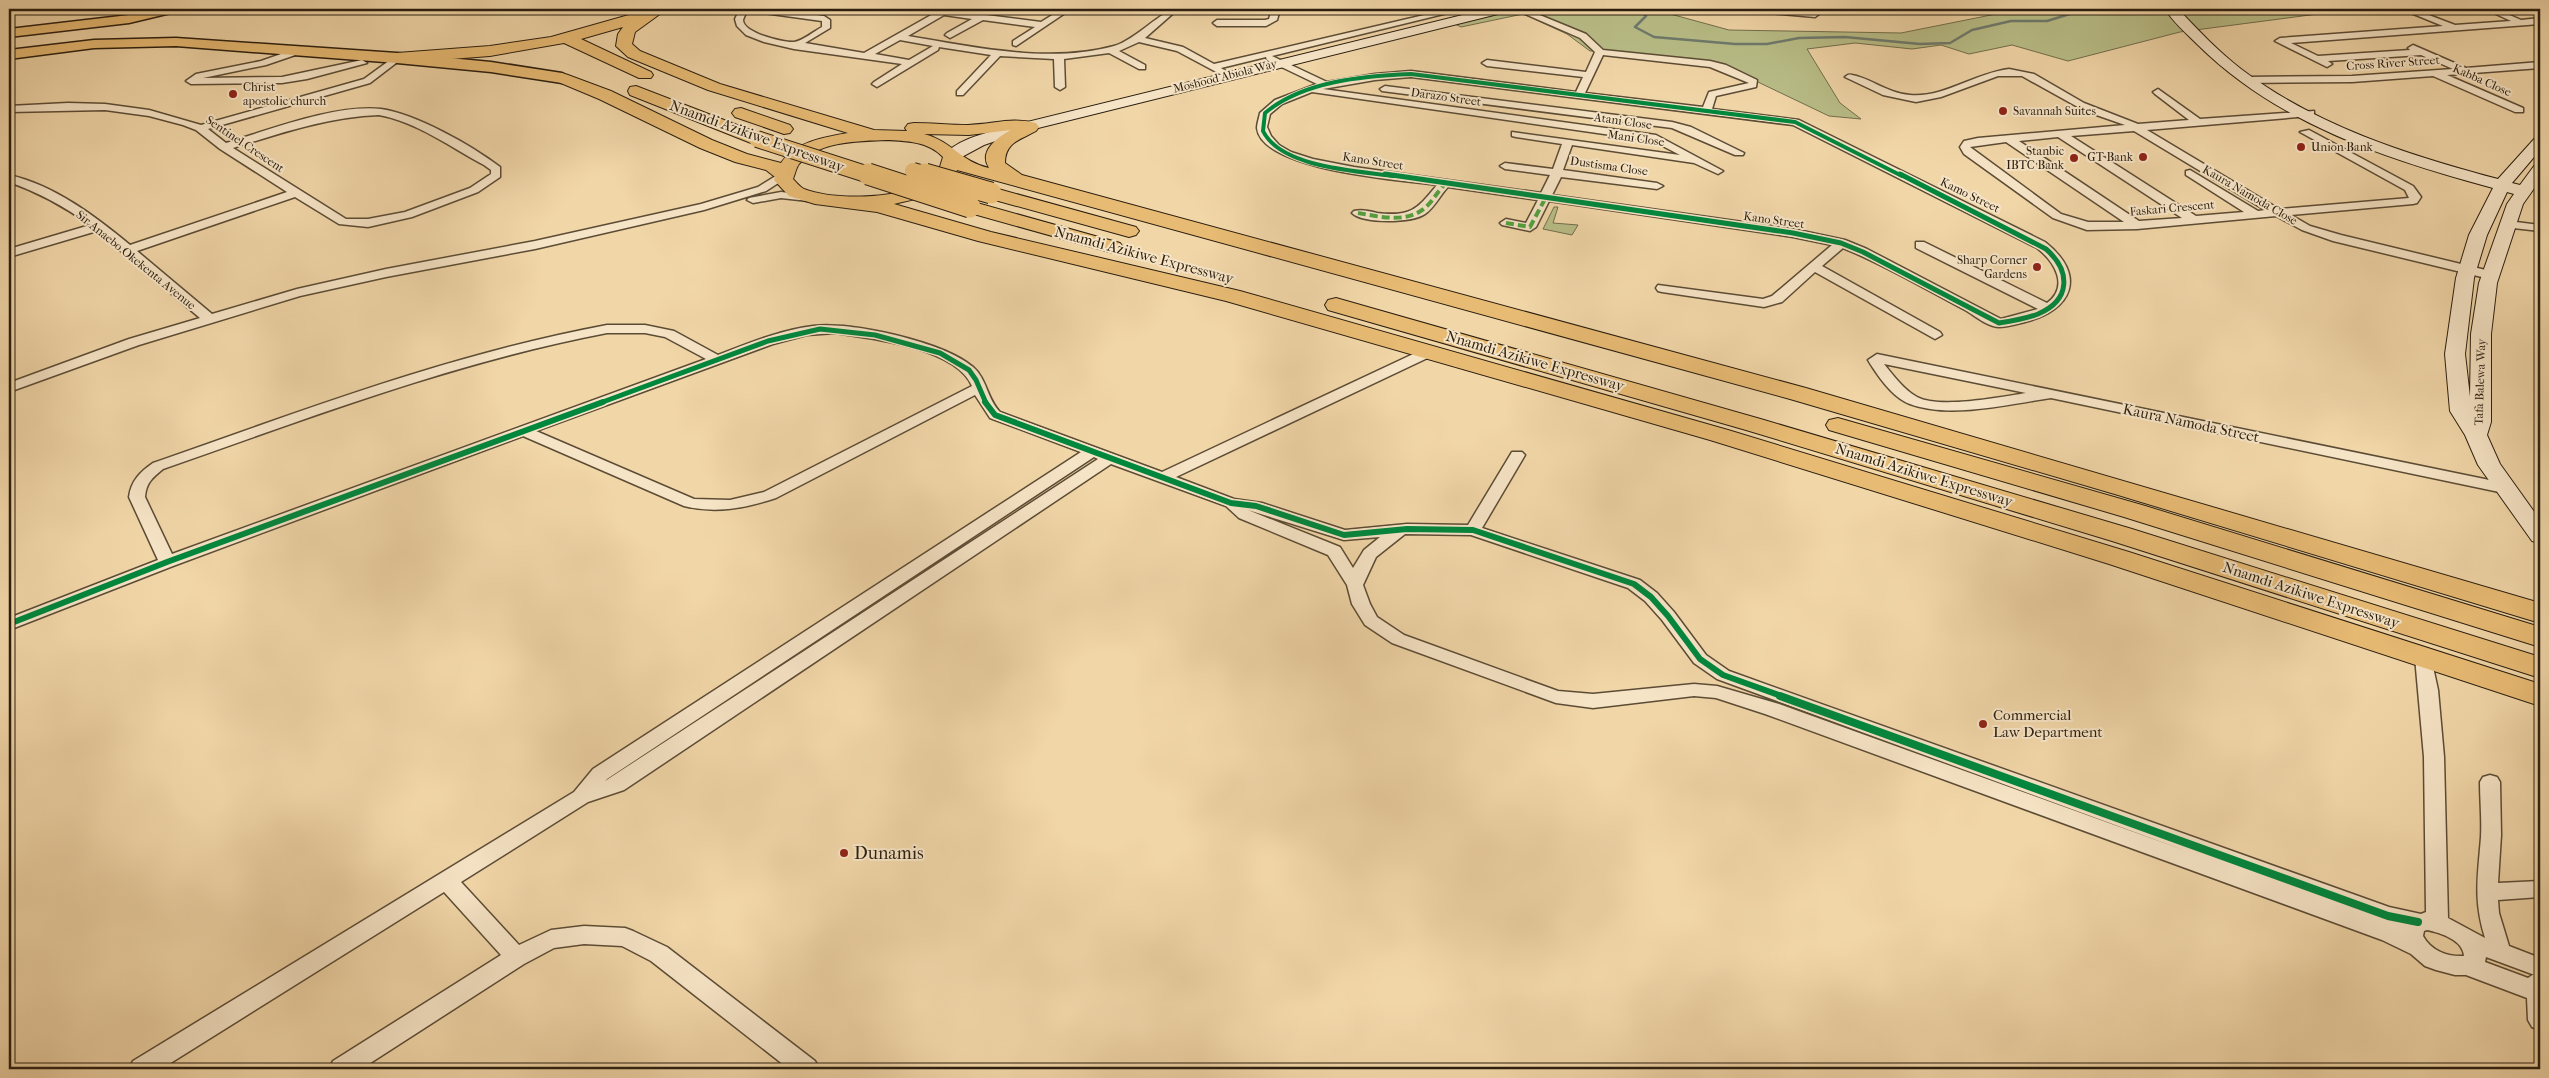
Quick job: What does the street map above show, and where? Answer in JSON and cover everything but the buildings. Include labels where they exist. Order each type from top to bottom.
[{"type":"highway","points":[[397,58],[512,50],[601,30],[658,10]]},
{"type":"highway","points":[[654,64],[634,54],[624,46],[623,38],[626,32],[636,24],[658,10]]},
{"type":"highway","name":"Nnamdi Azikiwe Expressway","points":[[565,38],[709,101],[784,129],[911,170],[1083,219],[1609,358],[2133,511],[2540,637]]},
{"type":"highway","points":[[535,44],[562,59]]},
{"type":"highway","points":[[582,47],[654,64]]},
{"type":"highway","name":"Nnamdi Azikiwe Expressway","points":[[654,64],[714,87],[820,120],[858,131],[886,135]]},
{"type":"highway","name":"Nnamdi Azikiwe Expressway","points":[[589,71],[757,140],[970,207],[1384,318],[1755,425],[2122,535],[2540,668]]},
{"type":"highway","name":"Nnamdi Azikiwe Expressway","points":[[562,78],[605,95],[706,144],[741,158],[773,166],[783,175]]},
{"type":"highway","points":[[820,120],[852,124],[958,130],[1023,125]]},
{"type":"highway","points":[[1016,179],[1005,174],[996,164],[996,151],[1004,141],[1023,125]]},
{"type":"highway","points":[[953,158],[952,167],[946,176],[918,192],[875,202],[852,203],[808,198],[794,192],[786,185],[783,175],[794,159],[818,146],[850,138],[886,135],[929,140],[940,144],[953,158],[964,166],[1016,179],[1144,217],[1490,307],[1831,403],[2127,489],[2539,613]]},
{"type":"highway","name":"Nnamdi Azikiwe Expressway","points":[[852,203],[879,206],[985,237],[1232,296],[1431,351],[1709,432],[2119,558],[2540,695]]},
{"type":"highway","points":[[1304,259],[1447,314]]},
{"type":"highway","points":[[1232,296],[1384,318]]},
{"type":"highway","points":[[1609,358],[1831,403]]},
{"type":"highway","points":[[1755,425],[1872,482]]},
{"type":"main road","points":[[9,32],[129,19],[170,9]]},
{"type":"main road","name":"Moshood Abiola Way","points":[[929,140],[962,138],[1023,125],[1220,71],[1275,61],[1478,9]]},
{"type":"main road","name":"Moshood Abiola Way","points":[[1434,19],[1502,9]]},
{"type":"main road","points":[[2178,10],[2224,62],[2300,110],[2395,153],[2525,189]]},
{"type":"main road","points":[[9,55],[94,44],[176,42],[397,58],[491,67],[562,78]]},
{"type":"main road","name":"Moshood Abiola Way","points":[[953,158],[972,144],[1023,125]]},
{"type":"main road","name":"Tafa Balewa Way","points":[[2476,435],[2461,411],[2455,354],[2467,274],[2478,235],[2503,183],[2540,141]]},
{"type":"main road","name":"Tafa Balewa Way","points":[[2476,435],[2480,422],[2481,334],[2489,279],[2515,204],[2540,169]]},
{"type":"main road","points":[[2476,435],[2489,465],[2540,536]]},
{"type":"street","points":[[744,9],[739,19],[740,24],[749,34],[767,40],[794,46],[912,63]]},
{"type":"street","points":[[756,9],[826,20],[826,28],[794,46]]},
{"type":"street","points":[[950,35],[996,9]]},
{"type":"street","points":[[1016,43],[1067,9]]},
{"type":"street","points":[[900,37],[998,52],[1060,56],[1109,50],[1139,39],[1174,9]]},
{"type":"street","points":[[1217,23],[1266,23],[1273,20],[1276,9]]},
{"type":"street","points":[[1413,9],[1434,19]]},
{"type":"street","points":[[1139,39],[1180,49],[1220,71],[1434,19],[1460,9]]},
{"type":"street","points":[[1518,9],[1583,36],[1600,52],[1710,64],[1723,67],[1754,82],[1753,85],[1712,94],[1707,110]]},
{"type":"street","points":[[1758,9],[1815,14]]},
{"type":"street","points":[[2489,9],[2522,22]]},
{"type":"street","points":[[865,56],[900,37],[942,10],[1043,25]]},
{"type":"street","points":[[2414,11],[2454,27]]},
{"type":"street","points":[[2338,69],[2277,40],[2540,21]]},
{"type":"street","points":[[2379,32],[2465,71]]},
{"type":"street","points":[[877,84],[935,48]]},
{"type":"street","points":[[301,50],[263,63],[199,76],[191,81],[282,80],[362,63]]},
{"type":"street","points":[[1109,50],[1142,67]]},
{"type":"street","points":[[960,94],[998,52]]},
{"type":"street","points":[[1580,94],[1600,52]]},
{"type":"street","points":[[2317,59],[2422,52]]},
{"type":"street","points":[[1060,56],[1060,87]]},
{"type":"street","points":[[200,128],[367,81],[375,77],[397,58]]},
{"type":"street","points":[[1275,61],[1326,85]]},
{"type":"street","points":[[1487,63],[1588,75]]},
{"type":"street","name":"Cross River Street","points":[[2252,80],[2352,79],[2540,65]]},
{"type":"street","points":[[1850,78],[1895,96],[1922,99],[1995,75],[2016,72],[2028,74],[2085,108],[2106,123],[2122,126],[2191,115],[2300,110]]},
{"type":"street","name":"Kabba Close","points":[[2435,73],[2519,110]]},
{"type":"street","name":"Kano Street","points":[[1784,120],[1411,74],[1366,76],[1312,89],[1278,103],[1266,111],[1262,120],[1262,129],[1267,138],[1276,147],[1287,154],[1310,161],[1445,184],[1793,233],[1840,243],[1863,252],[1998,323],[2015,320],[2048,309]]},
{"type":"street","points":[[1499,104],[1511,85]]},
{"type":"street","name":"Darazo Street","points":[[1312,89],[1341,96],[1576,126]]},
{"type":"street","points":[[1385,89],[1672,125],[1687,129],[1739,154]]},
{"type":"street","points":[[2158,92],[2191,115],[2199,123]]},
{"type":"street","name":"Sentinel Crescent","points":[[9,109],[68,106],[156,114],[200,128],[224,147],[336,220],[368,223]]},
{"type":"street","points":[[1672,125],[1676,106]]},
{"type":"street","points":[[2138,129],[2300,110]]},
{"type":"street","points":[[224,147],[331,118],[360,113],[384,113],[394,115],[419,126],[496,170],[496,175],[474,190],[408,215],[368,223]]},
{"type":"street","name":"Kamo Street","points":[[1784,120],[1810,128],[2041,245],[2053,254],[2064,271],[2063,292],[2059,301],[2048,309]]},
{"type":"street","name":"Faskari Crescent","points":[[2106,123],[2060,134],[1968,143],[1965,147],[1968,152],[2057,216],[2071,222],[2103,227],[2398,203],[2413,201],[2416,197],[2409,188],[2305,132]]},
{"type":"street","name":"Atani Close","points":[[1576,126],[1656,138],[1718,171]]},
{"type":"street","points":[[2122,126],[2256,214],[2299,235],[2489,279]]},
{"type":"street","name":"Kaura Namoda Close","points":[[2122,126],[2138,129],[2276,212],[2319,232],[2380,253]]},
{"type":"street","name":"Mani Close","points":[[1516,134],[1700,161]]},
{"type":"street","points":[[2060,134],[2194,220]]},
{"type":"street","points":[[2009,139],[2136,225]]},
{"type":"street","points":[[1506,223],[1530,226],[1557,173],[1568,142]]},
{"type":"street","points":[[1505,166],[1557,173]]},
{"type":"street","name":"Dustisma Close","points":[[1557,173],[1657,186]]},
{"type":"street","points":[[704,207],[762,189],[783,175]]},
{"type":"street","name":"Sir Anaebo Okekenta Avenue","points":[[9,178],[36,186],[97,227],[208,318]]},
{"type":"street","points":[[1358,212],[1399,218],[1420,212],[1429,204],[1435,192],[1445,184]]},
{"type":"street","points":[[127,250],[295,193]]},
{"type":"street","points":[[9,388],[134,342],[208,318],[340,283],[509,250],[704,207],[781,195],[808,198]]},
{"type":"street","points":[[2508,225],[2540,228]]},
{"type":"street","points":[[9,253],[97,227]]},
{"type":"street","points":[[1662,288],[1764,303],[1777,299],[1840,243]]},
{"type":"street","points":[[1920,245],[2048,309]]},
{"type":"street","points":[[1813,266],[1935,335]]},
{"type":"street","points":[[167,562],[136,497],[138,487],[145,476],[158,466],[422,376],[593,331],[633,328],[657,331],[669,334],[716,359]]},
{"type":"street","points":[[9,624],[167,562],[716,359],[804,331],[848,330],[910,344],[950,359],[970,371],[988,409],[995,414],[1091,452],[1231,503],[1256,506],[1335,534],[1357,535],[1407,529],[1473,530],[1634,584],[1652,597],[1700,659],[1723,675],[2389,925],[2438,961],[2460,968],[2469,966],[2474,962],[2476,956],[2468,941]]},
{"type":"street","points":[[1162,478],[1431,351]]},
{"type":"street","name":"Kaura Namoda Street","points":[[2051,394],[1974,403],[1936,404],[1914,401],[1876,362],[1877,358],[2051,394],[2504,488]]},
{"type":"street","points":[[524,431],[690,503],[709,506],[733,505],[770,495],[978,388]]},
{"type":"street","points":[[581,797],[600,774],[1091,452]]},
{"type":"street","points":[[1473,530],[1517,455]]},
{"type":"street","points":[[141,1069],[581,797],[617,785],[1108,458]]},
{"type":"street","points":[[1231,503],[1245,515],[1334,551],[1355,585],[1361,604],[1371,621],[1398,639],[1556,697],[1594,700],[1694,690],[1718,692],[1772,709],[2389,925],[2428,922],[2454,930],[2468,941],[2537,966],[2540,1020]]},
{"type":"street","points":[[1355,585],[1363,560],[1380,542],[1407,529]]},
{"type":"street","points":[[2424,657],[2433,730],[2438,800],[2428,922]]},
{"type":"street","points":[[727,690],[743,702]]},
{"type":"street","points":[[2490,782],[2491,835],[2486,892],[2488,913],[2500,952]]},
{"type":"street","points":[[447,881],[516,958]]},
{"type":"street","points":[[2486,892],[2540,889]]},
{"type":"street","points":[[2418,947],[2411,932],[2413,926],[2428,922]]},
{"type":"street","points":[[341,1069],[516,958],[551,939],[584,935],[625,937],[659,954],[807,1069]]},
{"type":"street","points":[[2469,966],[2539,993]]},
{"type":"green space","points":[[1520,9],[1652,9],[1729,30],[1901,33],[2021,9],[2356,9],[2180,32],[2068,61],[2012,45],[1969,54],[1941,45],[1912,49],[1855,43],[1807,49],[1840,103],[1861,119],[1829,116],[1716,62],[1608,51],[1590,51],[1567,34],[1523,14],[1461,27],[1453,23]]},
{"type":"green space","points":[[1554,207],[1558,207],[1553,223],[1578,225],[1572,235],[1543,229]]},
{"type":"waterway","points":[[1638,9],[1646,16],[1635,27],[1654,37],[1735,44],[1767,44],[1799,38],[1845,37],[1920,44],[1950,43],[1972,30],[2011,21],[2047,21],[2086,9]]},
{"type":"marked path","points":[[1358,213],[1395,218],[1413,215],[1428,205],[1445,184]]},
{"type":"marked path","points":[[1506,223],[1530,227],[1545,199]]},
{"type":"cycle path","points":[[1411,74],[1795,122],[2041,245],[2055,257],[2062,267],[2065,279],[2061,296],[2055,303],[2039,314],[1999,323],[1863,252],[1841,243],[1793,233],[1329,166],[1303,160],[1283,152],[1275,147],[1265,136],[1262,127],[1265,113],[1279,102],[1299,93],[1350,80],[1411,74]]},
{"type":"cycle path","points":[[9,624],[167,562],[768,341],[813,330],[835,329],[898,340],[940,353],[957,361],[969,370],[976,380],[986,405],[995,415],[1231,503],[1256,506],[1344,535],[1407,529],[1473,530],[1634,584],[1651,597],[1668,616],[1700,659],[1723,675],[2388,916],[2418,922]]},
{"type":"place","name":"Christ apostolic church","points":[[233,94]]},
{"type":"place","name":"Savannah Suites","points":[[2003,111]]},
{"type":"place","name":"Union Bank","points":[[2301,147]]},
{"type":"place","name":"GT Bank","points":[[2143,157]]},
{"type":"place","name":"Stanbic IBTC Bank","points":[[2074,158]]},
{"type":"place","name":"Sharp Corner Gardens","points":[[2037,267]]},
{"type":"place","name":"Commercial Law Department","points":[[1983,724]]},
{"type":"place","name":"Dunamis","points":[[844,853]]}]
